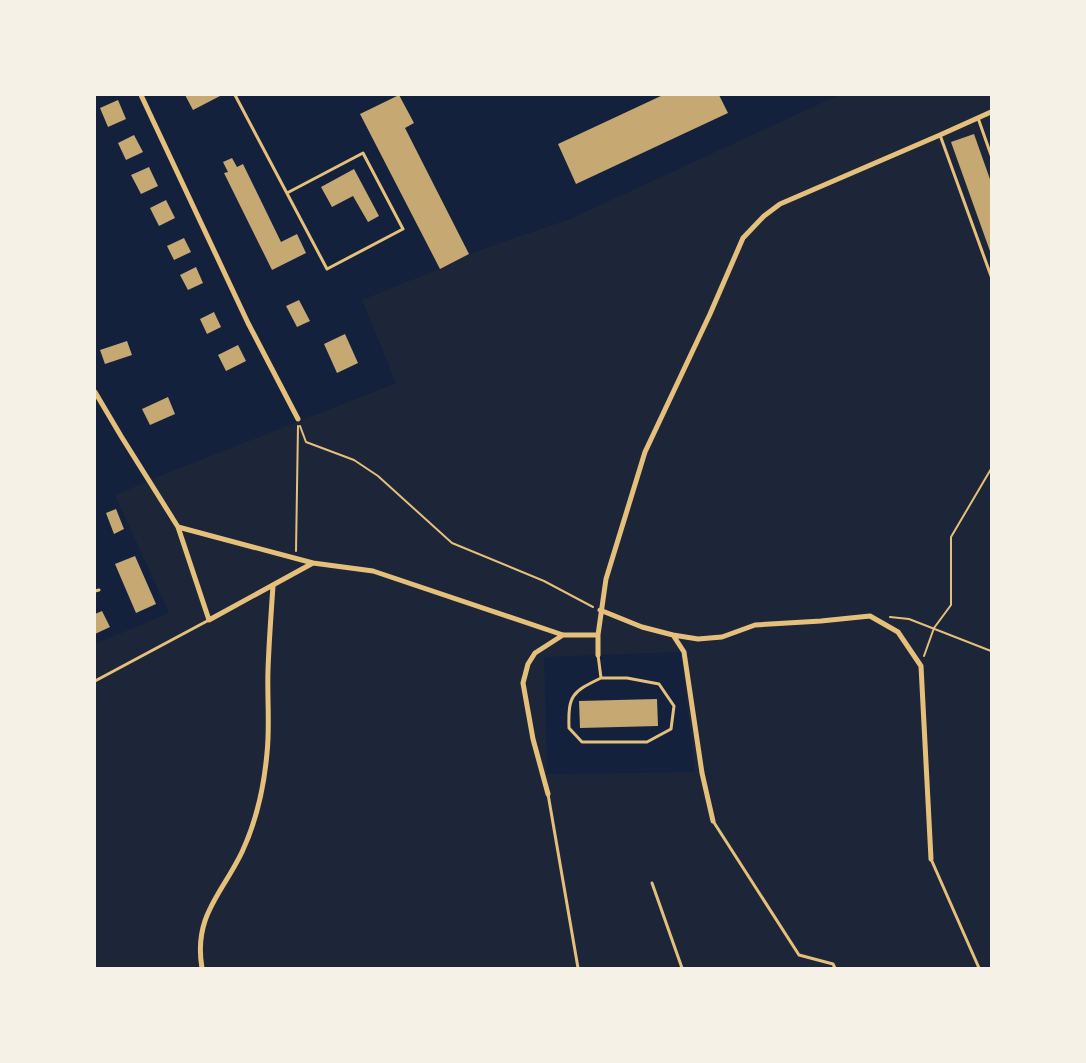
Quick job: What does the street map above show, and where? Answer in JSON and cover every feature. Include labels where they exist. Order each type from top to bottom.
[{"type":"street","points":[[141,95],[248,323],[298,419]]},
{"type":"street","points":[[598,655],[600,610],[606,579],[646,452],[744,238],[764,216],[780,204],[991,112]]},
{"type":"street","points":[[95,392],[120,436],[178,527],[209,620],[313,563]]},
{"type":"street","points":[[178,527],[313,563],[373,571],[563,635],[598,635]]},
{"type":"street","points":[[202,968],[200,955],[204,926],[211,903],[241,853],[256,816],[267,753],[268,669],[273,586]]},
{"type":"street","points":[[600,610],[642,627],[698,639],[722,637],[755,625],[870,616],[898,632],[921,666],[931,859]]},
{"type":"street","points":[[548,794],[533,739],[523,683],[528,664],[535,652],[563,635]]},
{"type":"street","points":[[674,635],[684,652],[702,772],[713,820]]},
{"type":"lane","points":[[235,95],[327,269],[403,229],[363,153],[288,193]]},
{"type":"lane","points":[[978,118],[991,154]]},
{"type":"lane","points":[[940,135],[991,276]]},
{"type":"lane","points":[[95,681],[209,620]]},
{"type":"lane","points":[[598,655],[601,678]]},
{"type":"lane","points":[[601,678],[627,678],[659,684],[674,706],[671,729],[647,742],[582,742],[569,728],[568,707],[578,689],[601,678]]},
{"type":"lane","points":[[548,794],[578,968]]},
{"type":"lane","points":[[713,820],[799,955],[833,964],[835,968]]},
{"type":"lane","points":[[931,859],[980,968]]},
{"type":"lane","points":[[652,883],[682,968]]},
{"type":"path","points":[[296,558],[298,419]]},
{"type":"path","points":[[298,419],[306,442],[354,460],[378,476],[452,543],[544,581],[600,610]]},
{"type":"path","points":[[921,666],[934,628],[951,604],[951,537],[991,469]]},
{"type":"path","points":[[889,617],[909,618],[991,651]]},
{"type":"shaded area","points":[[839,95],[991,95],[991,968],[95,968],[95,644],[169,613],[115,495],[396,383],[362,300],[439,269],[469,254],[570,219]],"holes":[[[681,652],[695,772],[547,774],[544,657]]]},
{"type":"building","points":[[185,95],[222,95],[193,110]]},
{"type":"building","points":[[399,95],[414,123],[405,128],[469,254],[440,269],[360,114]]},
{"type":"building","points":[[663,95],[719,95],[728,113],[576,184],[558,144]]},
{"type":"building","points":[[118,100],[126,119],[108,127],[100,108]]},
{"type":"building","points":[[974,134],[991,182],[991,254],[951,142]]},
{"type":"building","points":[[134,135],[143,152],[126,160],[118,143]]},
{"type":"building","points":[[232,158],[237,167],[243,164],[281,242],[297,234],[306,253],[272,270],[224,173],[228,172],[223,162]]},
{"type":"building","points":[[149,167],[158,186],[141,194],[131,175]]},
{"type":"building","points":[[354,169],[379,216],[368,222],[353,196],[332,207],[321,187]]},
{"type":"building","points":[[166,200],[175,218],[159,226],[150,208]]},
{"type":"building","points":[[184,238],[191,252],[174,260],[167,246]]},
{"type":"building","points":[[196,267],[203,283],[188,290],[180,275]]},
{"type":"building","points":[[299,300],[310,321],[297,327],[286,306]]},
{"type":"building","points":[[214,312],[221,327],[207,334],[200,319]]},
{"type":"building","points":[[345,334],[358,363],[337,373],[324,344]]},
{"type":"building","points":[[127,341],[132,355],[105,364],[100,350]]},
{"type":"building","points":[[238,345],[246,361],[226,371],[218,355]]},
{"type":"building","points":[[168,397],[175,414],[150,425],[142,409]]},
{"type":"building","points":[[116,509],[124,529],[114,534],[106,513]]},
{"type":"building","points":[[135,556],[156,604],[136,613],[115,564]]},
{"type":"building","points":[[102,611],[110,627],[95,634],[95,614]]},
{"type":"building","points":[[657,699],[658,726],[580,728],[579,701]]}]
